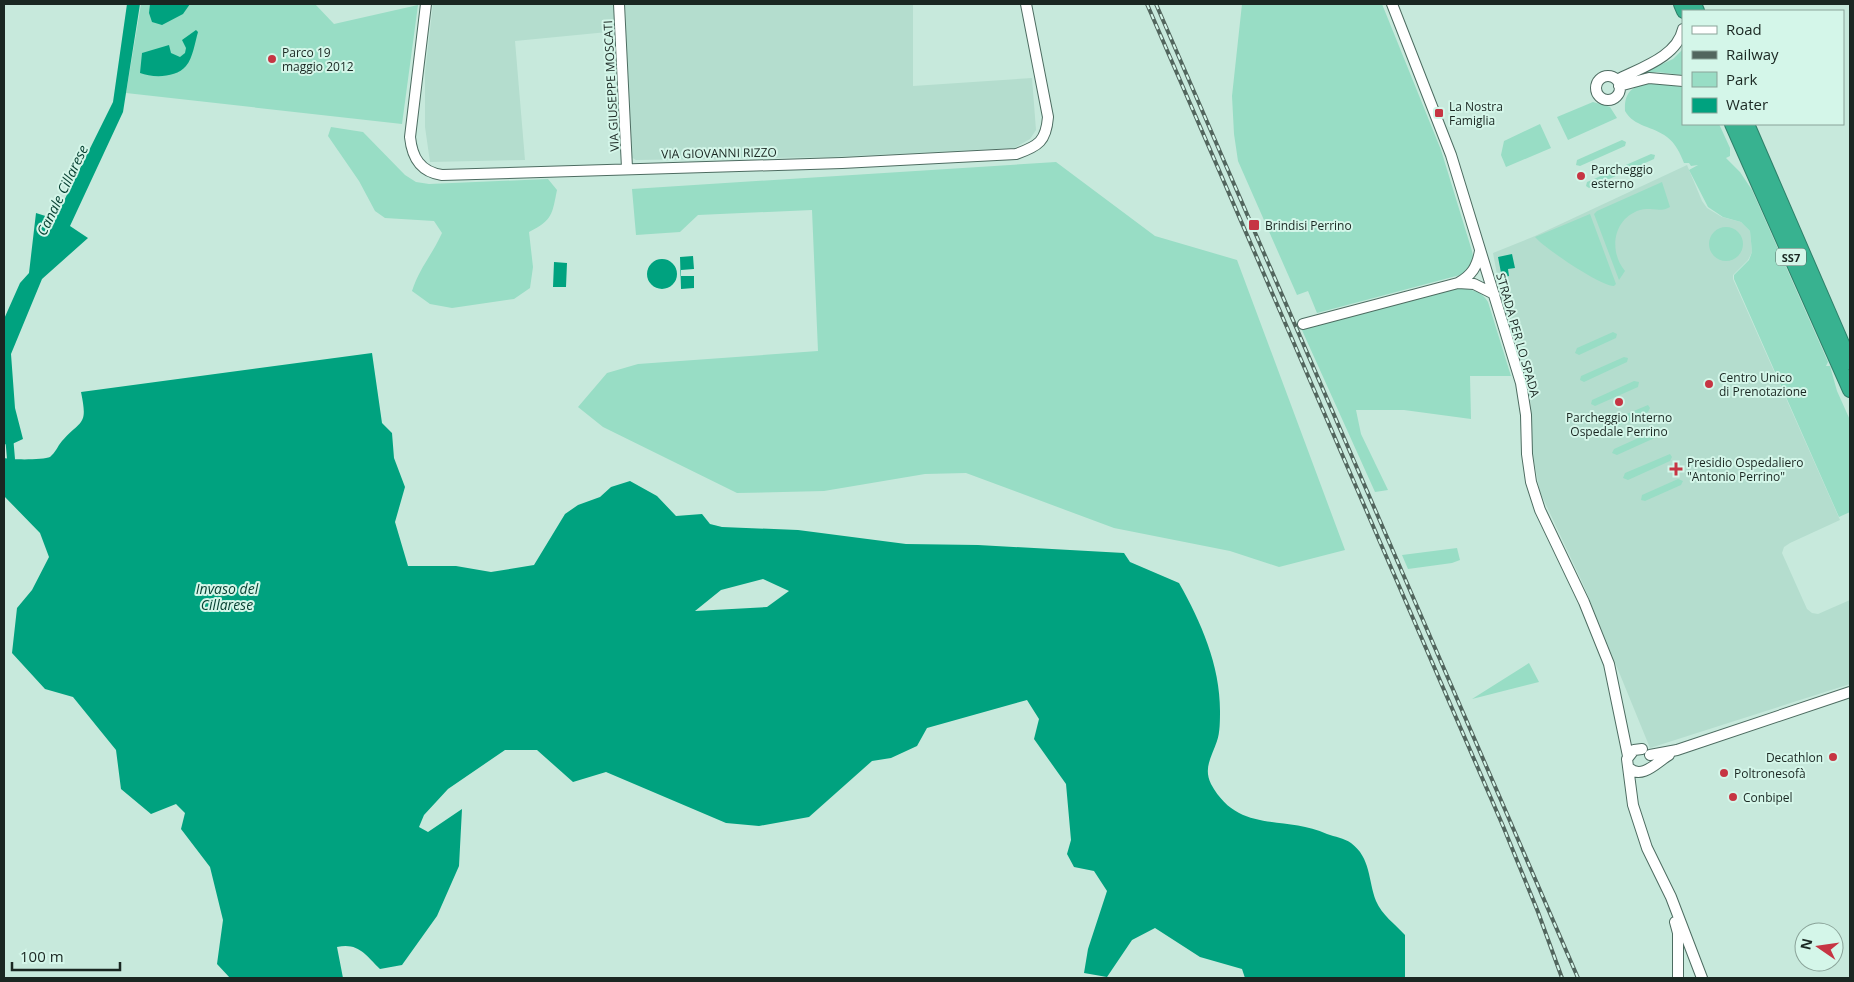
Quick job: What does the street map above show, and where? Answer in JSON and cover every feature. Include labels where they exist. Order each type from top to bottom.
[{"type":"highway","name":"SS7","points":[[1732,125],[1850,390]]},
{"type":"highway","name":"SS7","points":[[1747,125],[1850,362]]},
{"type":"street","name":"VIA GIOVANNI RIZZO","points":[[426,4],[410,137],[412,152],[420,165],[431,173],[442,175],[952,158],[1016,154],[1035,148],[1046,133],[1048,117],[1026,4]]},
{"type":"street","name":"VIA GIUSEPPE MOSCATI","points":[[619,4],[627,168]]},
{"type":"street","name":"STRADA PER LO SPADA","points":[[1392,4],[1451,155],[1494,294],[1524,399],[1527,462],[1530,482],[1540,510],[1602,646],[1614,685],[1628,756]]},
{"type":"street","points":[[1675,4],[1682,20]]},
{"type":"street","points":[[1682,32],[1672,48],[1660,58],[1618,83],[1650,78],[1682,81]]},
{"type":"street","points":[[1471,280],[1478,262],[1480,250]]},
{"type":"street","points":[[1303,324],[1488,276]]},
{"type":"street","points":[[1471,280],[1494,294]]},
{"type":"street","points":[[1702,978],[1671,897],[1647,848],[1633,805],[1627,762],[1628,756],[1634,750],[1648,757],[1677,750],[1850,692]]},
{"type":"street","points":[[1623,732],[1648,757]]},
{"type":"street","points":[[1632,795],[1648,757]]},
{"type":"street","points":[[1629,768],[1635,773],[1642,773]]},
{"type":"street","points":[[1671,897],[1670,902],[1678,934],[1678,978]]},
{"type":"shaded area","points":[[433,4],[615,4],[618,31],[515,41],[525,160],[430,162],[425,127],[425,73]]},
{"type":"shaded area","points":[[625,4],[913,4],[913,86],[1032,78],[1036,130],[1030,139],[1014,148],[832,157],[636,160],[631,157]]},
{"type":"shaded area","name":"Presidio Ospedaliero \"Antonio Perrino\"","points":[[1687,165],[1702,201],[1707,208],[1722,217],[1741,222],[1750,231],[1752,252],[1748,260],[1733,275],[1733,279],[1840,520],[1790,543],[1784,547],[1782,553],[1807,609],[1812,613],[1818,614],[1850,600],[1850,684],[1650,748],[1583,584],[1540,492],[1531,446],[1531,404],[1502,301],[1493,253],[1535,236]]},
{"type":"green space","name":"Parco 19 maggio 2012","points":[[141,4],[315,4],[334,24],[418,5],[402,124],[126,93]]},
{"type":"green space","points":[[1242,4],[1382,4],[1441,150],[1472,251],[1472,263],[1467,271],[1460,275],[1317,313],[1308,291],[1297,295],[1238,161],[1234,134],[1232,96]]},
{"type":"green space","points":[[1682,50],[1682,75],[1657,72],[1641,74],[1673,59]]},
{"type":"green space","points":[[1650,83],[1682,87],[1682,125],[1719,125],[1730,148],[1730,156],[1726,158],[1740,172],[1752,190],[1828,362],[1826,366],[1830,366],[1837,391],[1850,420],[1850,512],[1839,517],[1734,279],[1734,275],[1749,260],[1752,252],[1750,231],[1741,222],[1723,217],[1708,207],[1689,170],[1698,165],[1691,166],[1689,163],[1684,163],[1670,140],[1662,133],[1633,120],[1625,111],[1626,99],[1630,91],[1638,86]]},
{"type":"green space","points":[[1593,102],[1610,107],[1617,118],[1568,140],[1557,117]]},
{"type":"green space","points":[[1540,124],[1551,148],[1506,167],[1501,155],[1504,141]]},
{"type":"green space","points":[[331,127],[363,132],[405,175],[416,182],[429,184],[548,179],[557,190],[552,211],[547,220],[529,232],[533,267],[530,288],[514,299],[452,308],[430,304],[412,291],[442,233],[434,221],[385,218],[375,211],[359,181],[328,136]]},
{"type":"green space","points":[[1622,140],[1626,142],[1625,146],[1580,166],[1576,165],[1577,160]]},
{"type":"green space","points":[[1651,154],[1655,155],[1654,159],[1589,188],[1586,186],[1587,182]]},
{"type":"green space","points":[[1056,162],[1155,236],[1237,260],[1345,550],[1279,567],[1230,551],[1114,528],[966,473],[925,474],[824,491],[737,493],[603,427],[578,407],[607,373],[638,364],[818,351],[812,210],[698,215],[680,232],[636,235],[632,189]]},
{"type":"green space","points":[[1662,182],[1670,207],[1663,210],[1640,210],[1631,214],[1619,228],[1615,246],[1620,263],[1625,271],[1619,280],[1594,214]]},
{"type":"green space","points":[[1590,214],[1616,284],[1614,286],[1608,285],[1573,266],[1535,237]]},
{"type":"green space","points":[[1726,227],[1738,232],[1743,244],[1738,256],[1726,261],[1714,256],[1709,244],[1714,232]]},
{"type":"green space","points":[[1457,288],[1475,291],[1488,302],[1511,376],[1470,376],[1471,419],[1404,410],[1356,410],[1361,434],[1388,490],[1375,492],[1301,328]]},
{"type":"green space","points":[[1613,332],[1617,334],[1616,338],[1579,355],[1575,353],[1577,348]]},
{"type":"green space","points":[[1624,357],[1628,358],[1627,362],[1584,382],[1580,380],[1581,376]]},
{"type":"green space","points":[[1634,381],[1639,382],[1638,387],[1595,406],[1591,404],[1592,400]]},
{"type":"green space","points":[[1648,405],[1650,408],[1648,412],[1606,431],[1602,430],[1603,424]]},
{"type":"green space","points":[[1656,430],[1661,432],[1659,436],[1617,455],[1612,453],[1614,449]]},
{"type":"green space","points":[[1670,454],[1672,457],[1670,461],[1628,480],[1623,478],[1625,473]]},
{"type":"green space","points":[[1678,479],[1683,481],[1681,485],[1645,501],[1641,500],[1642,495]]},
{"type":"green space","points":[[1457,548],[1460,560],[1452,563],[1408,569],[1402,555]]},
{"type":"green space","points":[[1529,663],[1539,682],[1472,699]]},
{"type":"water","points":[[127,4],[140,4],[123,112],[70,226],[88,238],[42,279],[11,354],[15,408],[23,439],[10,445],[4,444],[4,319],[20,283],[29,273],[36,213],[55,219],[113,102]]},
{"type":"water","points":[[150,4],[190,4],[183,14],[162,25],[152,22],[149,13]]},
{"type":"water","points":[[196,30],[198,32],[192,54],[182,70],[164,76],[151,76],[140,73],[142,53],[169,45],[171,53],[180,57],[185,53],[186,48],[182,40]]},
{"type":"water","points":[[1512,254],[1515,268],[1508,269],[1509,276],[1502,278],[1498,257]]},
{"type":"water","points":[[693,256],[694,269],[681,270],[681,276],[694,276],[694,288],[681,289],[680,257]]},
{"type":"water","points":[[662,259],[673,263],[677,274],[673,285],[662,289],[651,285],[647,274],[651,263]]},
{"type":"water","points":[[554,262],[567,263],[566,287],[553,287]]},
{"type":"water","name":"Invaso del Cillarese","points":[[372,353],[382,423],[392,433],[394,458],[405,487],[395,522],[408,566],[456,566],[491,572],[534,565],[565,514],[578,505],[600,497],[611,487],[630,481],[657,496],[676,516],[702,514],[710,524],[722,527],[798,530],[906,544],[978,545],[1124,553],[1130,562],[1179,583],[1195,613],[1208,644],[1217,677],[1220,711],[1218,738],[1208,767],[1211,784],[1222,800],[1235,811],[1248,817],[1311,828],[1345,840],[1357,849],[1366,862],[1376,901],[1385,915],[1405,935],[1405,978],[1245,978],[1242,969],[1200,957],[1155,928],[1132,940],[1107,977],[1084,973],[1088,949],[1107,891],[1094,871],[1074,867],[1067,854],[1071,840],[1066,784],[1034,739],[1039,719],[1027,700],[927,728],[917,746],[891,758],[872,761],[809,817],[759,826],[726,823],[606,772],[573,782],[537,750],[505,750],[448,789],[424,815],[419,827],[428,832],[462,809],[459,866],[437,916],[402,965],[380,969],[361,951],[351,946],[344,946],[337,947],[343,978],[230,978],[217,964],[223,920],[210,867],[181,829],[185,813],[176,804],[151,814],[121,789],[116,750],[73,697],[45,689],[12,653],[17,608],[32,590],[49,557],[40,533],[4,496],[4,458],[41,459],[50,457],[62,441],[82,421],[84,411],[81,392]],"holes":[[[763,579],[789,591],[767,607],[695,611],[721,590]]]},
{"type":"waterway","name":"Canale Cillarese","points":[[9,436],[11,459]]},
{"type":"railway","points":[[1147,4],[1503,826],[1538,912],[1562,978]]},
{"type":"railway","points":[[1156,4],[1578,978]]},
{"type":"place","name":"Parco 19 maggio 2012","points":[[272,59]]},
{"type":"place","name":"La Nostra Famiglia","points":[[1439,113]]},
{"type":"place","name":"Parcheggio esterno","points":[[1581,176]]},
{"type":"place","name":"Brindisi Perrino","points":[[1254,225]]},
{"type":"place","name":"Centro Unico di Prenotazione","points":[[1709,384]]},
{"type":"place","name":"Parcheggio Interno Ospedale Perrino","points":[[1619,402]]},
{"type":"place","name":"Presidio Ospedaliero \"Antonio Perrino\"","points":[[1676,469]]},
{"type":"place","name":"Decathlon","points":[[1833,757]]},
{"type":"place","name":"Poltronesofà","points":[[1724,773]]},
{"type":"place","name":"Conbipel","points":[[1733,797]]}]
